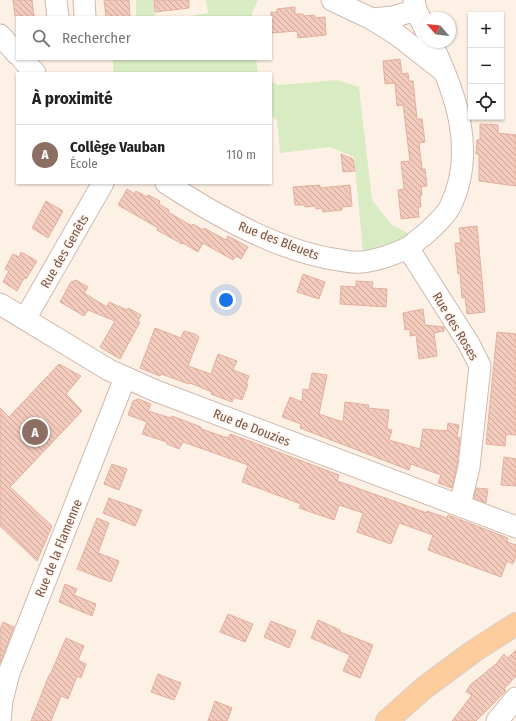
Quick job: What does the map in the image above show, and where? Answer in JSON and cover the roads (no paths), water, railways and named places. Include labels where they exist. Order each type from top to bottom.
[{"type":"main road","points":[[387,721],[424,688],[474,651],[516,624]]},
{"type":"street","points":[[56,0],[58,16]]},
{"type":"street","points":[[84,0],[85,16]]},
{"type":"street","points":[[332,0],[372,19],[396,34],[446,73]]},
{"type":"street","points":[[372,19],[394,17],[420,22]]},
{"type":"street","points":[[396,34],[412,32],[420,24]]},
{"type":"street","points":[[0,34],[16,53]]},
{"type":"street","name":"Rue des Bleuets","points":[[168,184],[216,213],[245,228],[282,244],[323,258],[359,262],[381,258],[408,248],[430,230],[449,208],[460,180],[462,150],[461,121],[446,73],[434,48]]},
{"type":"street","points":[[23,60],[34,72]]},
{"type":"street","name":"Rue des Genêts","points":[[25,319],[102,184]]},
{"type":"street","name":"Rue des Roses","points":[[408,248],[469,344],[480,366],[469,467],[460,505]]},
{"type":"street","name":"Rue de Douzies","points":[[0,304],[125,378],[516,527]]},
{"type":"street","name":"Rue de la Flamenne","points":[[0,721],[2,700],[9,673],[125,378]]},
{"type":"street","points":[[497,721],[516,698]]},
{"type":"place","name":"Collège Vauban","points":[[35,432]]}]
